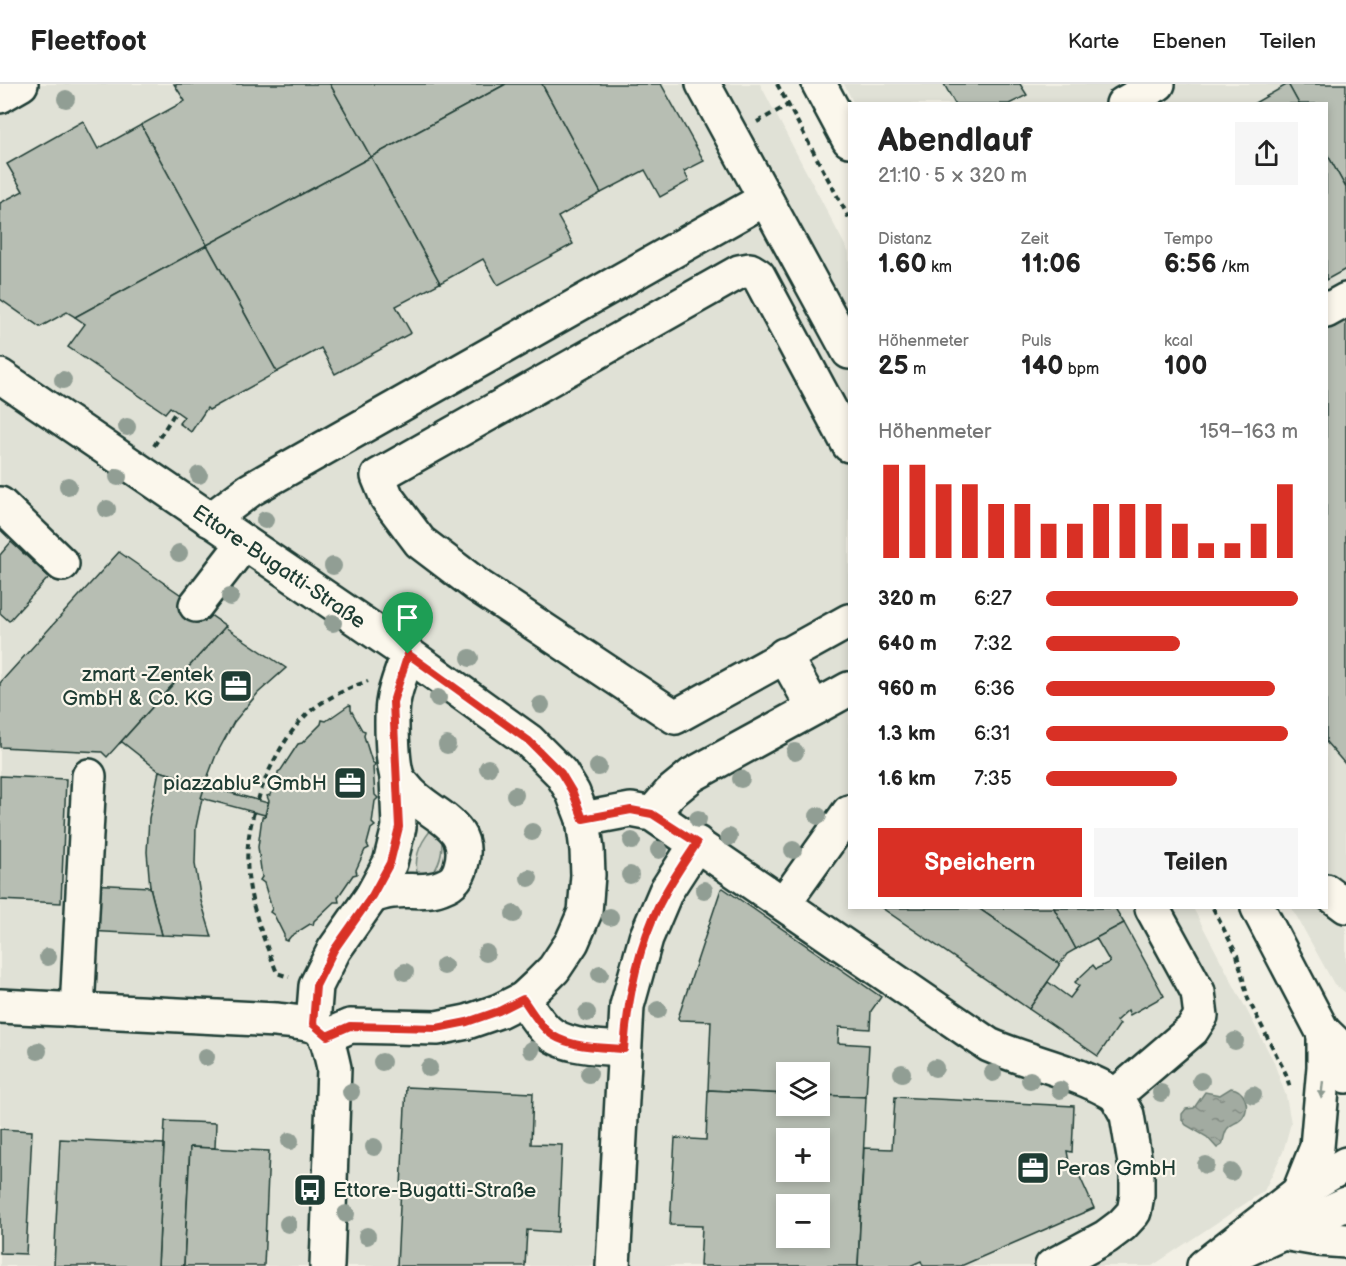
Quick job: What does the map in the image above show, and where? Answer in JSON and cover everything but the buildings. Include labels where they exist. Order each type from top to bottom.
[{"type":"street","points":[[0,96],[21,84]]},
{"type":"street","points":[[703,84],[848,350]]},
{"type":"street","points":[[819,84],[848,138]]},
{"type":"street","points":[[1126,102],[1158,84]]},
{"type":"street","points":[[210,520],[250,490],[765,199]]},
{"type":"street","points":[[848,443],[758,275],[750,270],[740,272],[378,476],[387,498],[420,542],[478,586],[675,717],[848,622]]},
{"type":"street","points":[[1328,310],[1346,300]]},
{"type":"street","name":"Ettore-Bugatti-Straße","points":[[0,376],[244,543],[405,663],[529,741],[561,773],[573,793],[583,819],[588,875],[585,912],[572,942],[554,969],[523,999],[499,1011],[457,1024],[437,1028],[350,1026],[320,1030],[276,1020],[0,1006]]},
{"type":"street","points":[[0,504],[62,564]]},
{"type":"street","points":[[196,605],[244,543]]},
{"type":"street","points":[[784,655],[814,708]]},
{"type":"street","points":[[327,1266],[334,1068],[320,1030],[316,986],[334,950],[372,896],[390,863],[399,827],[393,741],[393,702],[405,663]]},
{"type":"street","points":[[652,814],[670,793],[692,775],[848,690]]},
{"type":"street","points":[[77,1010],[89,776]]},
{"type":"street","points":[[372,896],[392,891],[430,891],[446,886],[455,879],[463,857],[463,843],[457,830],[448,820],[413,798],[397,777]]},
{"type":"street","points":[[583,819],[631,810],[652,814],[988,1045],[1015,1057],[1080,1077],[1116,1095],[1126,1115],[1137,1175],[1134,1212],[1106,1237],[1052,1266]]},
{"type":"street","points":[[784,903],[848,813]]},
{"type":"street","points":[[613,1266],[627,1006],[646,938],[666,891],[697,843]]},
{"type":"street","points":[[1328,892],[1346,906]]},
{"type":"street","points":[[1116,1095],[1192,1030],[1201,1016],[1198,992],[1153,909]]},
{"type":"street","points":[[1259,909],[1335,1042],[1346,1076]]},
{"type":"street","points":[[523,999],[546,1030],[558,1039],[572,1043],[624,1049]]},
{"type":"street","points":[[1299,1192],[1317,1147],[1324,1067],[1335,1042]]},
{"type":"street","points":[[1205,1266],[1299,1192],[1346,1164]]},
{"type":"street","points":[[1205,1266],[1346,1204]]},
{"type":"street","points":[[1283,1233],[1346,1241]]},
{"type":"path","points":[[777,84],[848,216]]},
{"type":"path","points":[[138,471],[176,411]]},
{"type":"path","points":[[258,800],[263,782],[276,758],[307,714],[354,686],[405,663]]},
{"type":"path","points":[[254,812],[248,837],[247,867],[249,891],[256,918],[277,973],[316,986]]},
{"type":"path","points":[[1214,909],[1237,955],[1248,999],[1286,1074],[1291,1091]]},
{"type":"shaded area","points":[[0,84],[760,84],[848,251],[848,909],[1194,909],[1273,1060],[1286,1096],[1291,1123],[1283,1152],[1264,1191],[1152,1266],[0,1266]]},
{"type":"shaded area","points":[[844,84],[1346,84],[1346,993],[1334,984],[1293,909],[1328,909],[1328,102],[853,102]]},
{"type":"shaded area","points":[[431,830],[441,832],[440,859],[433,873],[418,877],[416,864],[418,852]]},
{"type":"water","points":[[1231,1088],[1243,1095],[1246,1103],[1245,1113],[1241,1119],[1228,1128],[1222,1145],[1217,1148],[1207,1137],[1186,1125],[1182,1120],[1182,1114],[1186,1109],[1194,1108],[1205,1092],[1220,1095]]},
{"type":"place","name":"zmart -Zentek GmbH & Co. KG","points":[[236,686]]},
{"type":"place","name":"piazzablu² GmbH","points":[[350,783]]},
{"type":"place","name":"Peras GmbH","points":[[1033,1168]]},
{"type":"place","name":"Ettore-Bugatti-Straße","points":[[310,1190]]},
{"type":"route","points":[[408,654],[529,741],[561,773],[573,793],[583,819],[631,810],[652,814],[697,843],[666,891],[646,938],[627,1006],[624,1049],[598,1047],[558,1039],[546,1030],[523,999],[499,1011],[467,1022],[437,1028],[350,1026],[327,1036],[313,1024],[316,986],[334,950],[372,896],[390,863],[399,827],[393,741],[393,702],[408,654]]}]
